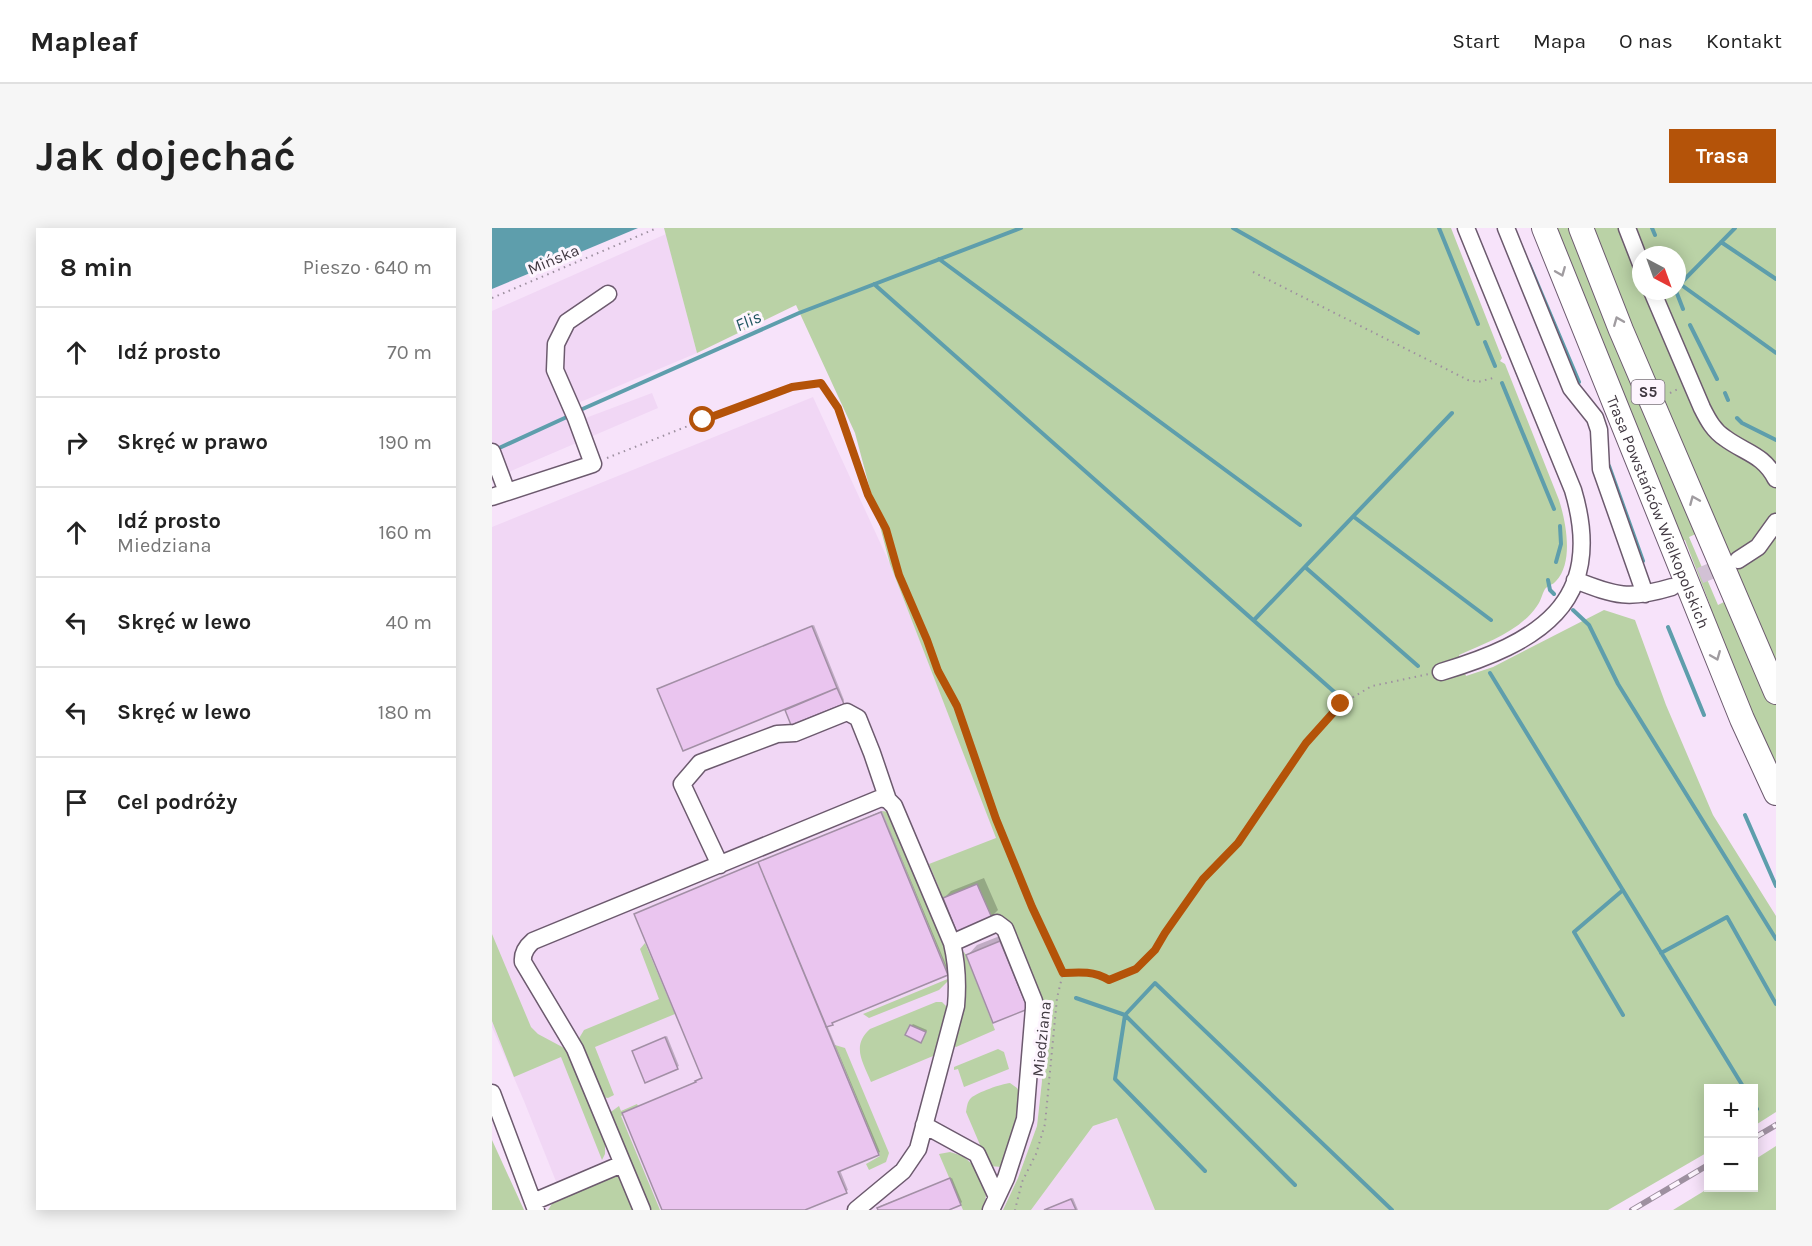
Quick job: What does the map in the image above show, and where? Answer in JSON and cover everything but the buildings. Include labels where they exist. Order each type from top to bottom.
[{"type":"highway","name":"Trasa Powstańców Wielkopolskich","points":[[1544,228],[1742,719],[1776,793]]},
{"type":"highway","name":"S5","points":[[1581,228],[1622,330],[1727,557],[1776,692]]},
{"type":"highway","points":[[1727,557],[1776,654]]},
{"type":"street","points":[[1441,672],[1491,654],[1528,637],[1554,616],[1575,580],[1580,564],[1582,534],[1575,497],[1466,228]]},
{"type":"street","points":[[1506,228],[1571,388],[1595,418],[1599,430],[1600,469],[1645,594]]},
{"type":"street","points":[[1627,228],[1634,246]]},
{"type":"street","points":[[493,454],[499,495],[593,464],[555,370],[556,344],[567,322],[608,294]]},
{"type":"street","points":[[1656,300],[1702,408],[1712,426],[1724,438],[1759,458],[1776,479]]},
{"type":"street","points":[[1727,557],[1758,547],[1776,522]]},
{"type":"street","points":[[1575,580],[1620,595],[1645,594],[1672,588]]},
{"type":"street","points":[[720,865],[682,784],[700,763],[777,734],[795,733],[847,712],[858,718],[888,800],[894,806],[952,943],[958,984],[956,1006],[918,1149],[903,1171],[856,1210]]},
{"type":"street","points":[[642,1210],[575,1049],[523,962],[522,956],[528,945],[881,798],[888,800]]},
{"type":"street","points":[[952,943],[997,923],[1001,925],[1005,929],[1034,1001],[1025,1119],[1006,1178],[994,1204]]},
{"type":"street","points":[[492,1093],[534,1206],[622,1164]]},
{"type":"street","points":[[924,1125],[977,1154],[994,1204]]},
{"type":"path","name":"Mińska","points":[[492,298],[657,228]]},
{"type":"path","points":[[1253,272],[1468,380],[1479,382],[1493,378]]},
{"type":"path","points":[[593,464],[792,387],[821,383],[838,408],[868,495],[886,529],[899,575],[938,671],[957,706],[996,819],[1032,907],[1063,973],[1099,974],[1109,980],[1136,969],[1155,950],[1203,879],[1238,843],[1306,743],[1341,704],[1372,686],[1441,672]]},
{"type":"path","points":[[1670,393],[1681,388]]},
{"type":"path","name":"Miedziana","points":[[1015,1210],[1022,1182],[1036,1154],[1044,1124],[1057,998],[1063,973]]},
{"type":"shaded area","points":[[666,234],[697,353],[578,403],[583,419],[652,393],[658,408],[492,479],[492,311]]},
{"type":"shaded area","points":[[813,397],[890,564],[997,839],[1039,1013],[1042,1081],[1037,1126],[1018,1178],[1003,1210],[558,1210],[565,1204],[492,1027],[492,527]]},
{"type":"shaded area","points":[[1118,1118],[1157,1210],[1031,1210],[1093,1126]]},
{"type":"green space","points":[[664,228],[1451,228],[1502,358],[1500,361],[1505,364],[1559,500],[1567,542],[1562,573],[1545,589],[1530,615],[1512,630],[1459,655],[1466,676],[1493,667],[1604,610],[1635,620],[1666,705],[1713,815],[1776,916],[1776,1112],[1758,1123],[1758,1084],[1704,1084],[1704,1154],[1608,1210],[1155,1210],[1117,1118],[1093,1126],[1031,1210],[1003,1210],[1018,1178],[1037,1126],[1042,1081],[1039,1013],[1006,920],[999,915],[992,918],[977,884],[943,898],[956,934],[935,890],[939,888],[929,864],[996,838],[890,564],[855,433],[796,305],[697,353]]},
{"type":"green space","points":[[1551,228],[1572,228],[1698,533],[1689,537],[1718,605],[1726,601],[1587,228],[1776,228],[1776,775],[1705,608],[1710,605],[1685,540],[1678,542]]},
{"type":"green space","points":[[882,811],[889,812],[950,958],[951,978],[939,990],[869,1018],[863,1014],[950,978]]},
{"type":"green space","points":[[492,934],[531,1027],[538,1034],[566,1049],[568,1053],[605,1142],[605,1154],[602,1160],[561,1057],[514,1077],[492,1021]]},
{"type":"green space","points":[[645,943],[675,1014],[595,1047],[614,1095],[608,1098],[602,1097],[578,1040],[584,1030],[659,999],[640,949]]},
{"type":"green space","points":[[964,952],[995,1030],[956,1047],[953,1046],[961,954]]},
{"type":"green space","points":[[936,1002],[942,1002],[948,1008],[940,1045],[933,1056],[871,1082],[860,1054],[864,1035],[870,1029]]},
{"type":"green space","points":[[835,1045],[845,1048],[889,1153],[886,1162],[869,1170],[866,1164],[880,1156]]},
{"type":"green space","points":[[998,1049],[1004,1052],[1009,1069],[964,1087],[958,1069],[954,1070],[954,1067]]},
{"type":"green space","points":[[1010,1083],[1017,1088],[1023,1098],[1002,1167],[989,1166],[966,1112],[967,1105],[971,1098],[979,1093]]},
{"type":"green space","points":[[637,1104],[639,1108],[621,1116],[660,1210],[648,1210],[608,1114],[619,1106],[621,1111]]},
{"type":"green space","points":[[492,1140],[524,1210],[492,1210]]},
{"type":"green space","points":[[1776,1146],[1776,1210],[1673,1210],[1704,1191],[1758,1192],[1758,1157]]},
{"type":"green space","points":[[950,1152],[963,1156],[973,1165],[986,1195],[984,1210],[963,1210],[939,1154]]},
{"type":"green space","points":[[614,1174],[619,1175],[635,1210],[548,1210],[553,1202]]},
{"type":"water","points":[[492,228],[638,228],[492,289]]},
{"type":"waterway","name":"Flis","points":[[578,411],[799,313],[1021,228]]},
{"type":"waterway","points":[[1233,228],[1418,333]]},
{"type":"waterway","points":[[1439,228],[1478,324]]},
{"type":"waterway","points":[[1652,228],[1655,235]]},
{"type":"waterway","points":[[1735,228],[1680,284],[1776,353]]},
{"type":"waterway","points":[[1721,242],[1776,279]]},
{"type":"waterway","points":[[939,259],[1300,525]]},
{"type":"waterway","points":[[1529,264],[1579,382]]},
{"type":"waterway","points":[[874,284],[1340,697],[1347,710]]},
{"type":"waterway","points":[[1680,300],[1683,309]]},
{"type":"waterway","points":[[1690,325],[1717,379]]},
{"type":"waterway","points":[[1485,342],[1495,366]]},
{"type":"waterway","points":[[1502,383],[1554,509]]},
{"type":"waterway","points":[[1725,393],[1728,400]]},
{"type":"waterway","points":[[1254,620],[1452,413]]},
{"type":"waterway","name":"Flis","points":[[497,449],[569,416]]},
{"type":"waterway","points":[[1737,418],[1742,423],[1776,440]]},
{"type":"waterway","points":[[1609,466],[1643,561]]},
{"type":"waterway","points":[[1354,517],[1491,620]]},
{"type":"waterway","points":[[1556,562],[1561,544],[1560,526]]},
{"type":"waterway","points":[[1305,567],[1418,666]]},
{"type":"waterway","points":[[1548,580],[1550,590],[1554,594]]},
{"type":"waterway","points":[[1573,610],[1589,625],[1618,684],[1776,939]]},
{"type":"waterway","points":[[1668,627],[1704,715]]},
{"type":"waterway","points":[[1490,673],[1742,1084]]},
{"type":"waterway","points":[[1745,815],[1776,886]]},
{"type":"waterway","points":[[1623,890],[1574,932],[1623,1015]]},
{"type":"waterway","points":[[1661,953],[1727,917],[1776,1004]]},
{"type":"waterway","points":[[1076,998],[1125,1015],[1155,983],[1392,1210]]},
{"type":"waterway","points":[[1125,1015],[1295,1185]]},
{"type":"waterway","points":[[1125,1015],[1115,1079],[1205,1171]]},
{"type":"tunnel","points":[[1678,585],[1732,562]]},
{"type":"railway","points":[[1758,1136],[1776,1125]]},
{"type":"railway","points":[[1632,1210],[1704,1167]]},
{"type":"route","points":[[703,420],[792,387],[821,383],[838,408],[868,495],[886,529],[899,575],[938,671],[957,706],[996,819],[1032,907],[1063,973],[1099,974],[1109,980],[1136,969],[1155,950],[1203,879],[1238,843],[1306,743],[1341,704]]}]
